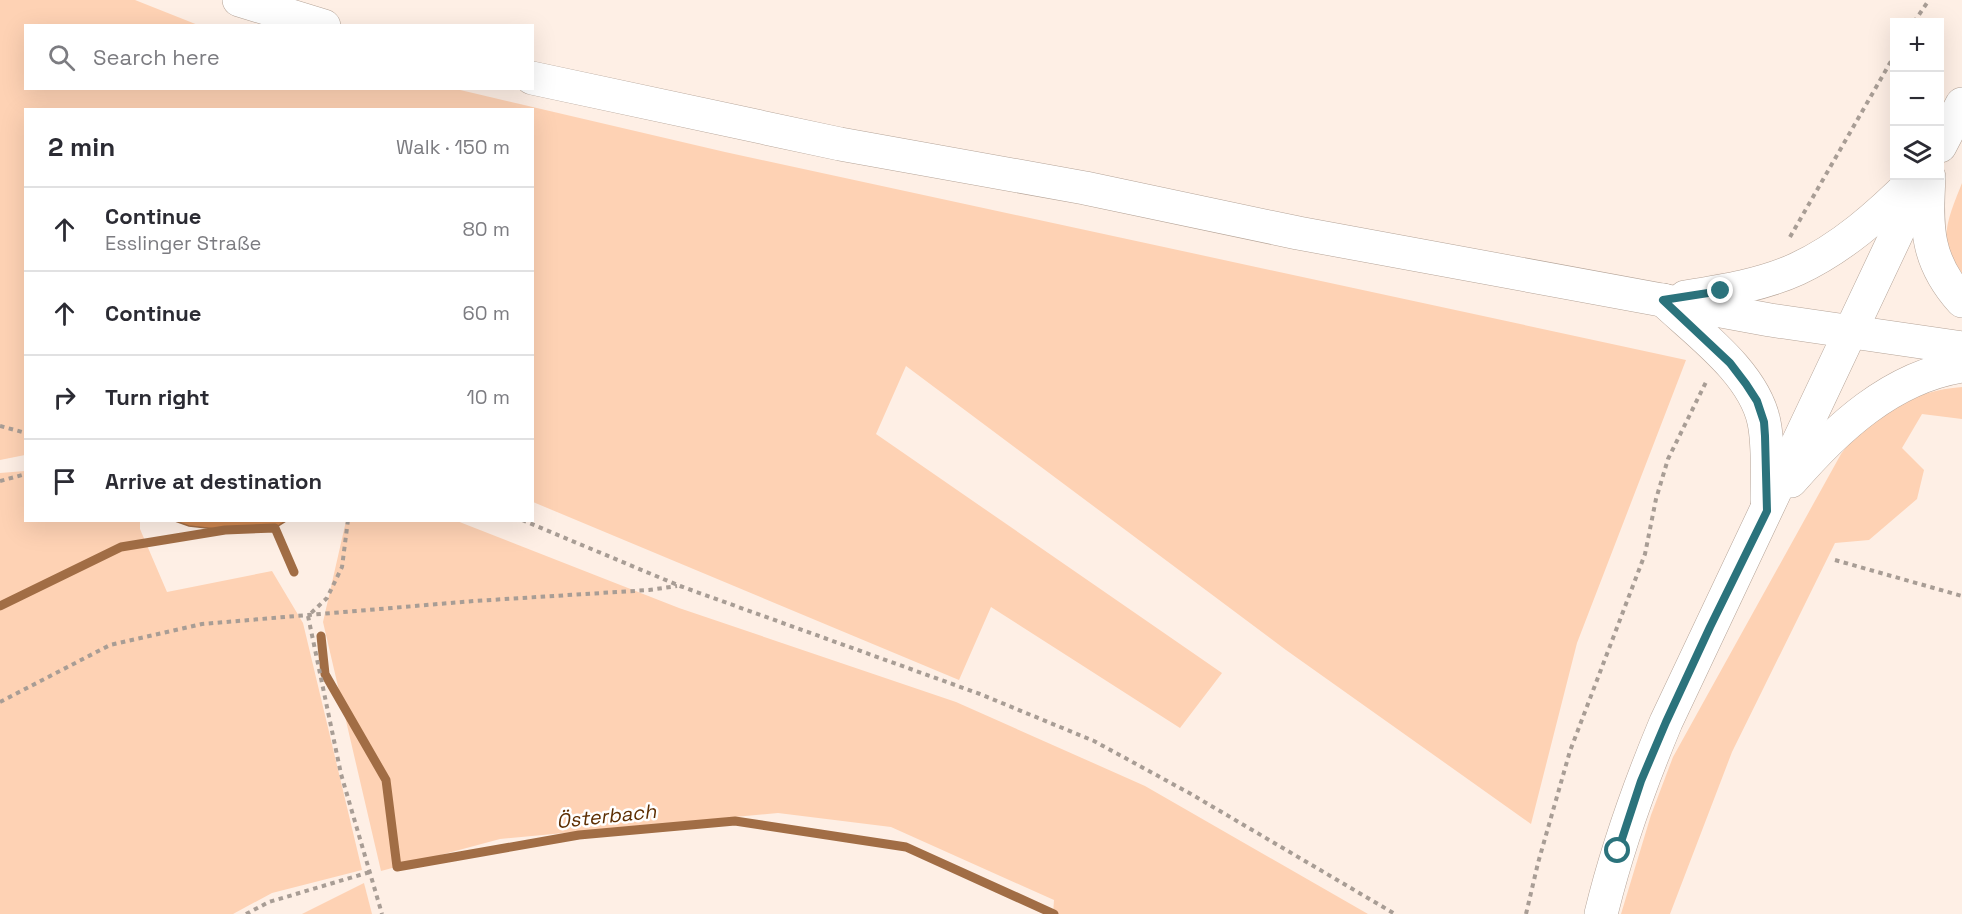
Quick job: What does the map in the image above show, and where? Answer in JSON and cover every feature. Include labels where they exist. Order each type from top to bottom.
[{"type":"main road","points":[[239,0],[317,24]]},
{"type":"main road","points":[[534,78],[840,144],[1073,186],[1287,230],[1663,300],[1850,332],[1962,348]]},
{"type":"main road","points":[[1944,138],[1962,104]]},
{"type":"main road","points":[[1663,300],[1746,286],[1796,269],[1827,252],[1862,228],[1915,180]]},
{"type":"main road","points":[[1601,914],[1624,830],[1641,781],[1682,686],[1922,180]]},
{"type":"main road","points":[[1929,180],[1927,214],[1929,242],[1933,257],[1945,280],[1962,301]]},
{"type":"main road","points":[[1663,300],[1730,363],[1757,401],[1764,422],[1767,511]]},
{"type":"main road","points":[[1767,511],[1817,452],[1869,407],[1896,389],[1923,376],[1962,366]]},
{"type":"path","points":[[1917,18],[1929,0]]},
{"type":"path","points":[[1790,238],[1890,63]]},
{"type":"path","points":[[1526,914],[1570,751],[1645,554],[1656,499],[1668,459],[1684,422],[1709,376]]},
{"type":"path","points":[[0,426],[24,432]]},
{"type":"path","points":[[0,482],[24,475]]},
{"type":"path","points":[[308,616],[327,598],[342,567],[348,522]]},
{"type":"path","points":[[527,522],[680,586],[980,694],[1094,741],[1191,794],[1395,914]]},
{"type":"path","points":[[1835,560],[1962,596]]},
{"type":"path","points":[[0,702],[110,645],[202,624],[680,586]]},
{"type":"path","points":[[308,616],[342,774],[382,914]]},
{"type":"path","points":[[246,914],[269,902],[370,872]]},
{"type":"shaded area","points":[[0,0],[135,0],[195,24],[24,24],[24,90],[460,90],[725,152],[1686,360],[1577,643],[1531,824],[1286,650],[906,366],[876,434],[1222,673],[1180,728],[991,607],[959,680],[534,502],[534,108],[24,108],[24,455],[0,460]]},
{"type":"shaded area","points":[[1962,183],[1962,280],[1949,257],[1946,240],[1950,215]]},
{"type":"shaded area","points":[[1962,387],[1962,419],[1922,414],[1902,448],[1924,470],[1917,499],[1869,540],[1835,543],[1732,752],[1670,914],[1621,914],[1651,815],[1673,757],[1841,454],[1866,427],[1894,407],[1926,393]]},
{"type":"shaded area","points":[[24,471],[24,522],[140,522],[140,529],[167,592],[272,571],[303,623],[362,870],[272,893],[233,914],[0,914],[0,473]]},
{"type":"shaded area","points":[[178,522],[284,522],[275,528],[225,530],[189,526]]},
{"type":"shaded area","points":[[346,522],[460,522],[679,608],[956,702],[1145,786],[1368,914],[1053,914],[1054,900],[891,827],[778,813],[500,839],[381,871],[323,622]]},
{"type":"shaded area","points":[[364,883],[372,914],[302,914]]},
{"type":"waterway","name":"Österbach","points":[[0,606],[121,547],[225,530],[275,528],[294,572]]},
{"type":"waterway","name":"Österbach","points":[[321,636],[325,674],[386,780],[397,867],[579,835],[735,821],[906,847],[1054,914]]},
{"type":"route","points":[[1618,851],[1641,781],[1666,722],[1767,511],[1767,452],[1764,422],[1757,401],[1730,363],[1663,300],[1721,291]]}]
